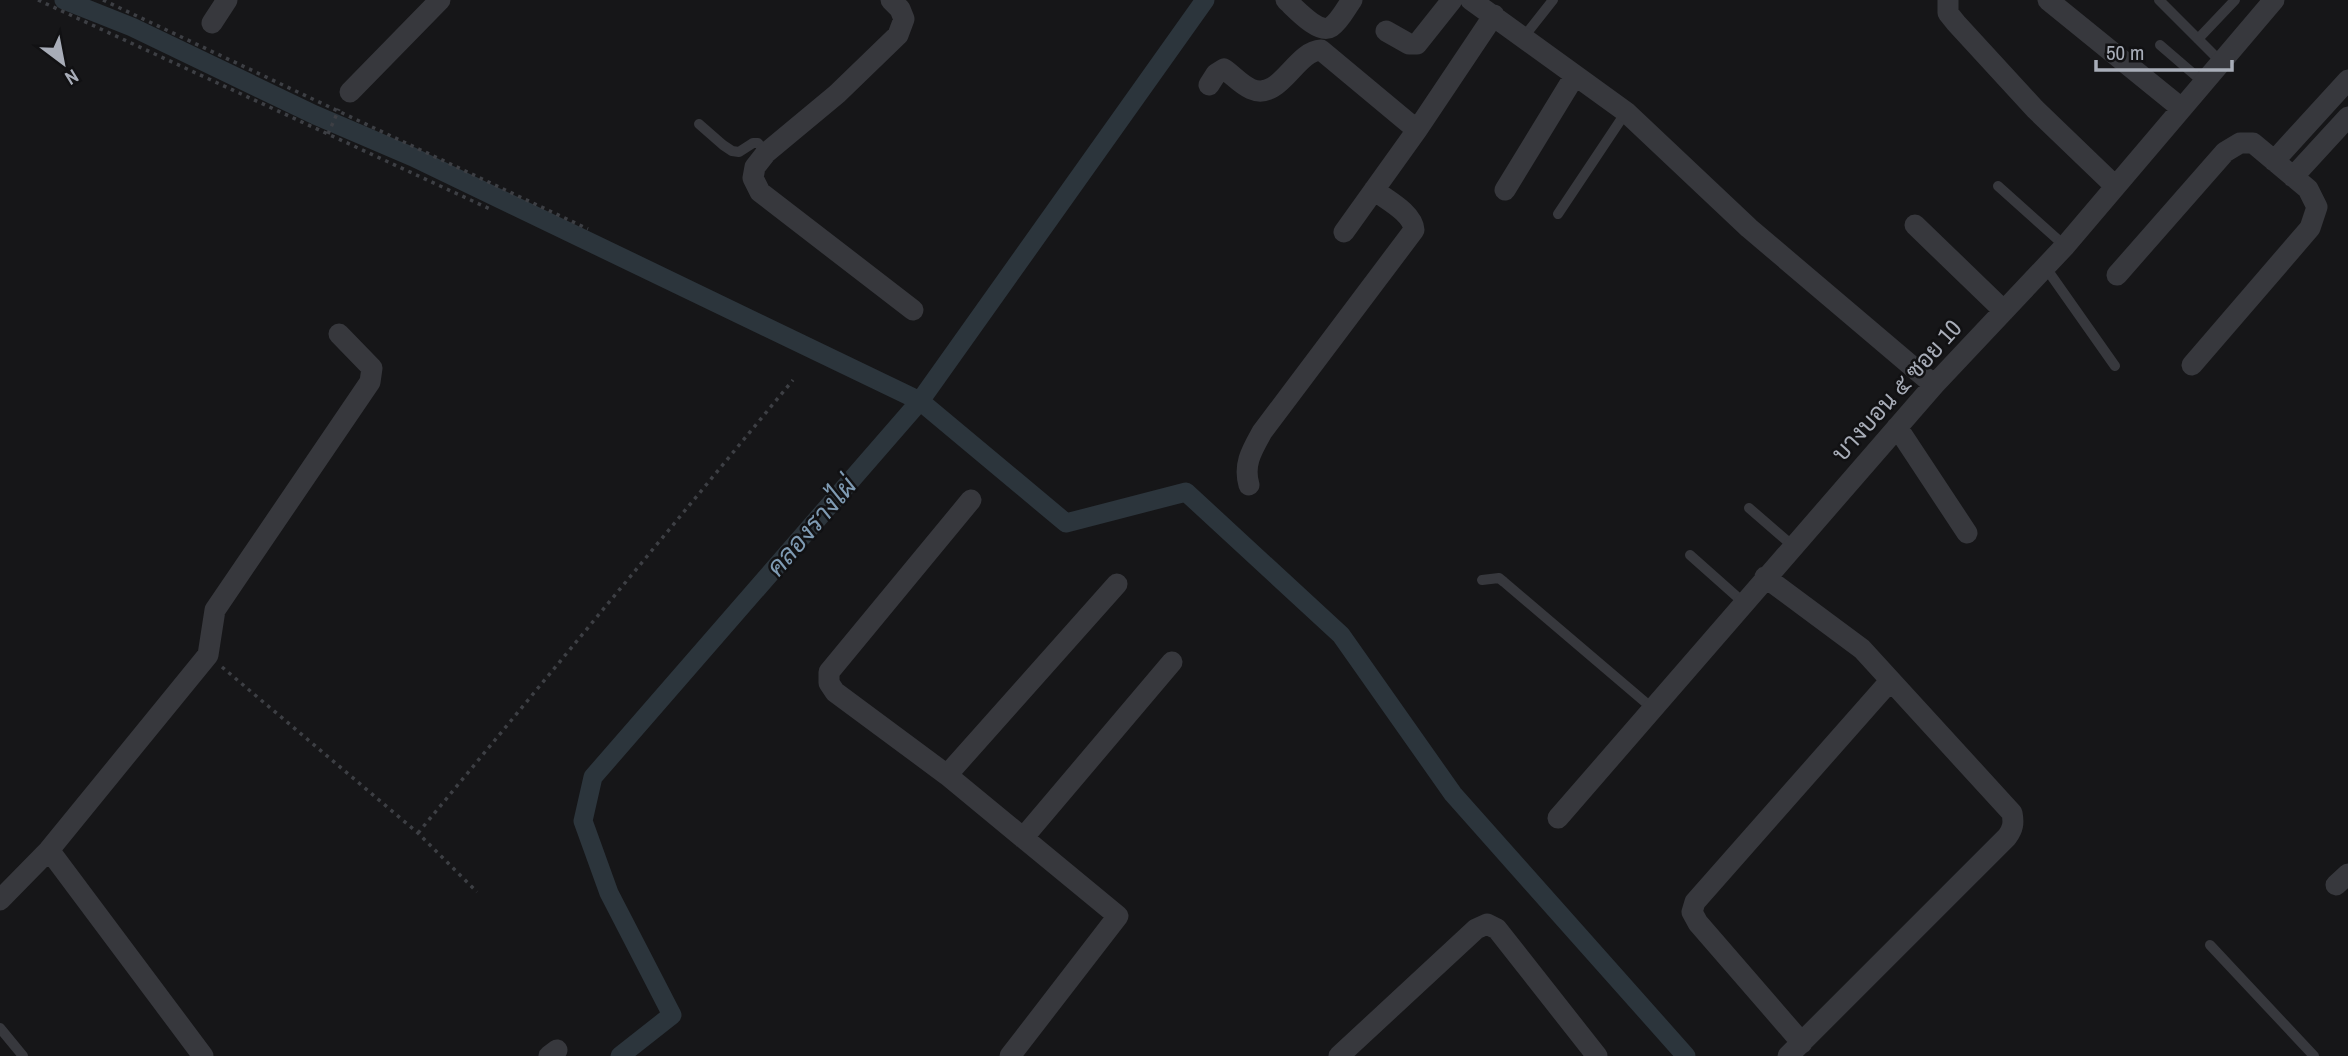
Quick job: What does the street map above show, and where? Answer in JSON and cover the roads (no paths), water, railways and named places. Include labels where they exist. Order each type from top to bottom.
[{"type":"street","points":[[212,23],[227,0]]},
{"type":"street","points":[[344,101],[440,0]]},
{"type":"street","points":[[891,0],[900,9],[904,19],[898,35],[837,94],[766,153],[755,167],[753,178],[760,192],[913,310]]},
{"type":"street","points":[[1286,0],[1318,27],[1325,29],[1332,26],[1352,0]]},
{"type":"street","points":[[1386,31],[1409,44],[1417,44],[1452,0]]},
{"type":"street","points":[[1471,0],[1626,112],[1749,228],[1934,384]]},
{"type":"street","points":[[1948,0],[1948,12],[1956,23],[2035,109],[2115,186]]},
{"type":"street","points":[[2048,0],[2181,108]]},
{"type":"street","name":"บางบอน ๕ ซอย 10","points":[[1559,818],[1934,384],[2046,268],[2274,0]]},
{"type":"street","points":[[1344,232],[1494,15]]},
{"type":"street","points":[[1209,85],[1223,69],[1253,91],[1265,91],[1284,78],[1308,53],[1321,50],[1417,130]]},
{"type":"street","points":[[1505,190],[1574,77]]},
{"type":"street","points":[[2274,161],[2348,80]]},
{"type":"street","points":[[2293,177],[2348,117]]},
{"type":"street","points":[[2117,275],[2225,152],[2239,144],[2253,144],[2308,189],[2317,207],[2310,228],[2192,365]]},
{"type":"street","points":[[1249,485],[1246,475],[1247,461],[1262,432],[1414,230],[1408,216],[1374,190]]},
{"type":"street","points":[[1914,225],[2004,311]]},
{"type":"street","points":[[0,900],[50,850],[208,655],[215,610],[370,382],[372,368],[339,334]]},
{"type":"street","points":[[1897,427],[1967,533]]},
{"type":"street","points":[[971,500],[829,672],[829,683],[835,692],[947,775],[1118,916],[1010,1056]]},
{"type":"street","points":[[1765,577],[1862,649],[2012,813],[2012,830],[1795,1049],[1692,912],[1695,902],[1890,681]]},
{"type":"street","points":[[947,775],[1117,583]]},
{"type":"street","points":[[1023,838],[1171,663]]},
{"type":"street","points":[[50,850],[203,1056]]},
{"type":"street","points":[[1339,1056],[1476,929],[1487,924],[1497,929],[1597,1056]]},
{"type":"lane","points":[[1523,38],[1553,0]]},
{"type":"lane","points":[[2159,0],[2221,62]]},
{"type":"lane","points":[[2198,39],[2235,0]]},
{"type":"lane","points":[[2160,45],[2203,82]]},
{"type":"lane","points":[[1558,214],[1626,112]]},
{"type":"lane","points":[[699,124],[732,151],[739,152],[753,143],[758,143],[766,153]]},
{"type":"lane","points":[[1998,186],[2065,246]]},
{"type":"lane","points":[[2046,268],[2115,366]]},
{"type":"lane","points":[[1749,508],[1793,546]]},
{"type":"lane","points":[[1690,555],[1744,603]]},
{"type":"lane","points":[[1482,580],[1499,578],[1652,708]]},
{"type":"lane","points":[[2210,945],[2314,1056]]},
{"type":"lane","points":[[0,1028],[23,1056]]},
{"type":"waterway","points":[[64,0],[132,27],[315,115],[413,157],[920,401],[1066,523],[1186,492],[1341,635],[1453,794],[1686,1056]]},
{"type":"waterway","name":"คลองรางไผ่","points":[[620,1056],[672,1015],[609,893],[583,821],[593,777],[920,401],[1205,0]]}]
